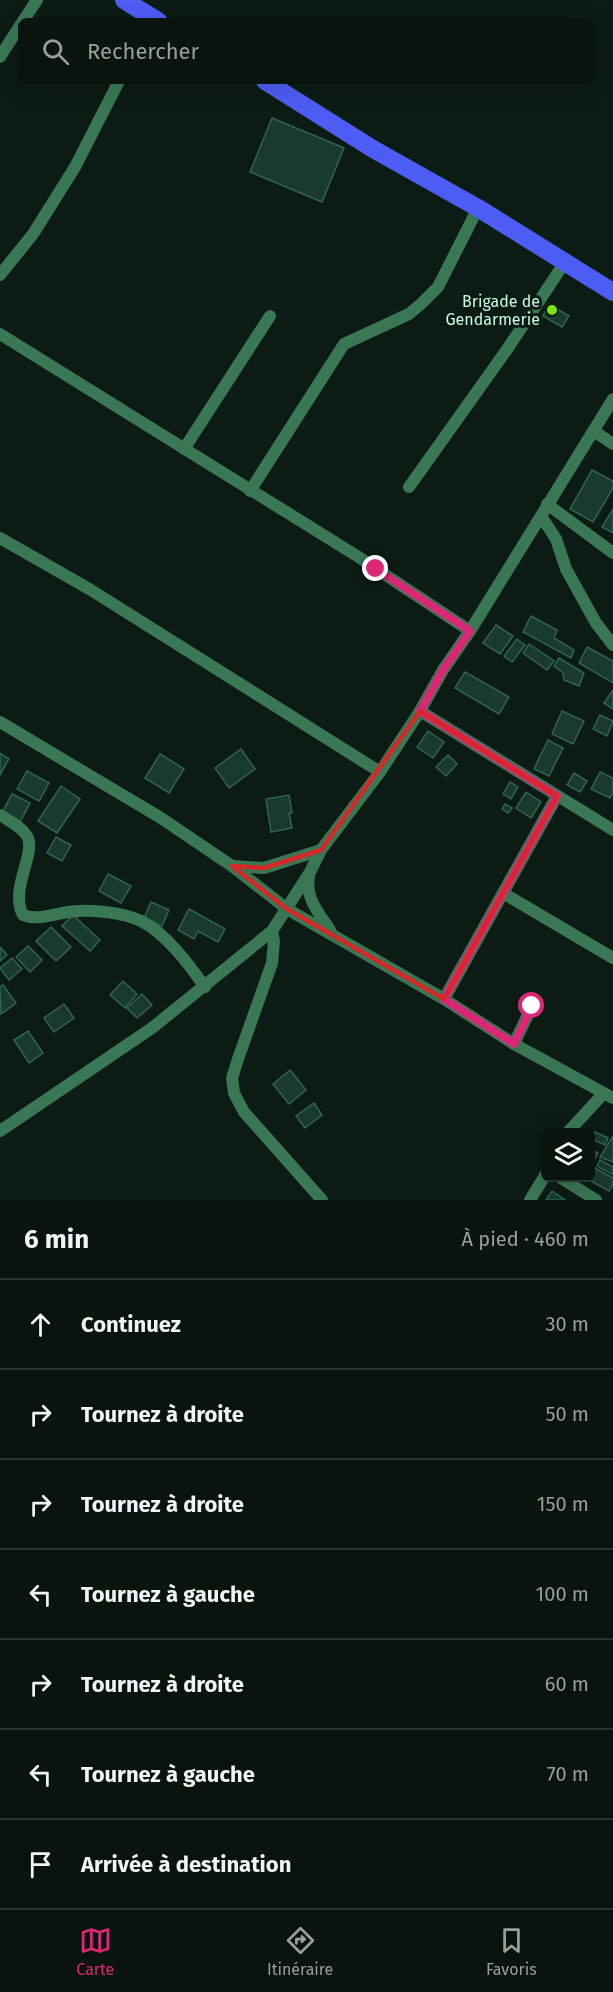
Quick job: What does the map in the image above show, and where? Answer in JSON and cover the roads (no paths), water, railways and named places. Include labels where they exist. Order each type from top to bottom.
[{"type":"highway","points":[[124,0],[151,18]]},
{"type":"highway","points":[[270,84],[373,149],[478,208],[613,292]]},
{"type":"street","points":[[25,18],[37,0]]},
{"type":"street","points":[[0,57],[18,29]]},
{"type":"street","points":[[0,275],[33,234],[75,167],[117,84]]},
{"type":"street","points":[[250,491],[344,344],[409,314],[438,287],[478,208]]},
{"type":"street","points":[[409,487],[508,348],[565,262]]},
{"type":"street","points":[[184,449],[270,316]]},
{"type":"street","points":[[0,334],[357,556],[470,631]]},
{"type":"street","points":[[0,1131],[152,1028],[272,931],[310,872],[321,850],[380,772],[420,711],[443,670],[470,631],[613,399]]},
{"type":"street","points":[[594,431],[613,444]]},
{"type":"street","points":[[548,504],[613,553]]},
{"type":"street","points":[[541,516],[556,539],[566,569],[591,614],[613,645]]},
{"type":"street","points":[[0,538],[91,590],[380,772]]},
{"type":"street","points":[[420,711],[613,830]]},
{"type":"street","points":[[0,722],[161,818],[232,866],[287,909],[444,999],[514,1044],[609,1096],[577,1120],[571,1128]]},
{"type":"street","points":[[444,999],[557,796]]},
{"type":"street","points":[[0,815],[26,833],[29,840],[20,881],[18,906],[23,915],[36,917],[76,910],[102,912],[142,922],[186,959],[204,987]]},
{"type":"street","points":[[232,866],[264,868],[321,850]]},
{"type":"street","points":[[310,872],[308,891],[312,904],[332,933]]},
{"type":"street","points":[[503,892],[613,958]]},
{"type":"street","points":[[272,931],[274,941],[272,963],[232,1078],[234,1093],[244,1112],[322,1200]]},
{"type":"street","points":[[514,1044],[532,1006]]},
{"type":"street","points":[[530,1200],[541,1182]]},
{"type":"street","points":[[567,1182],[596,1200]]},
{"type":"place","name":"Brigade de Gendarmerie","points":[[552,310]]}]
